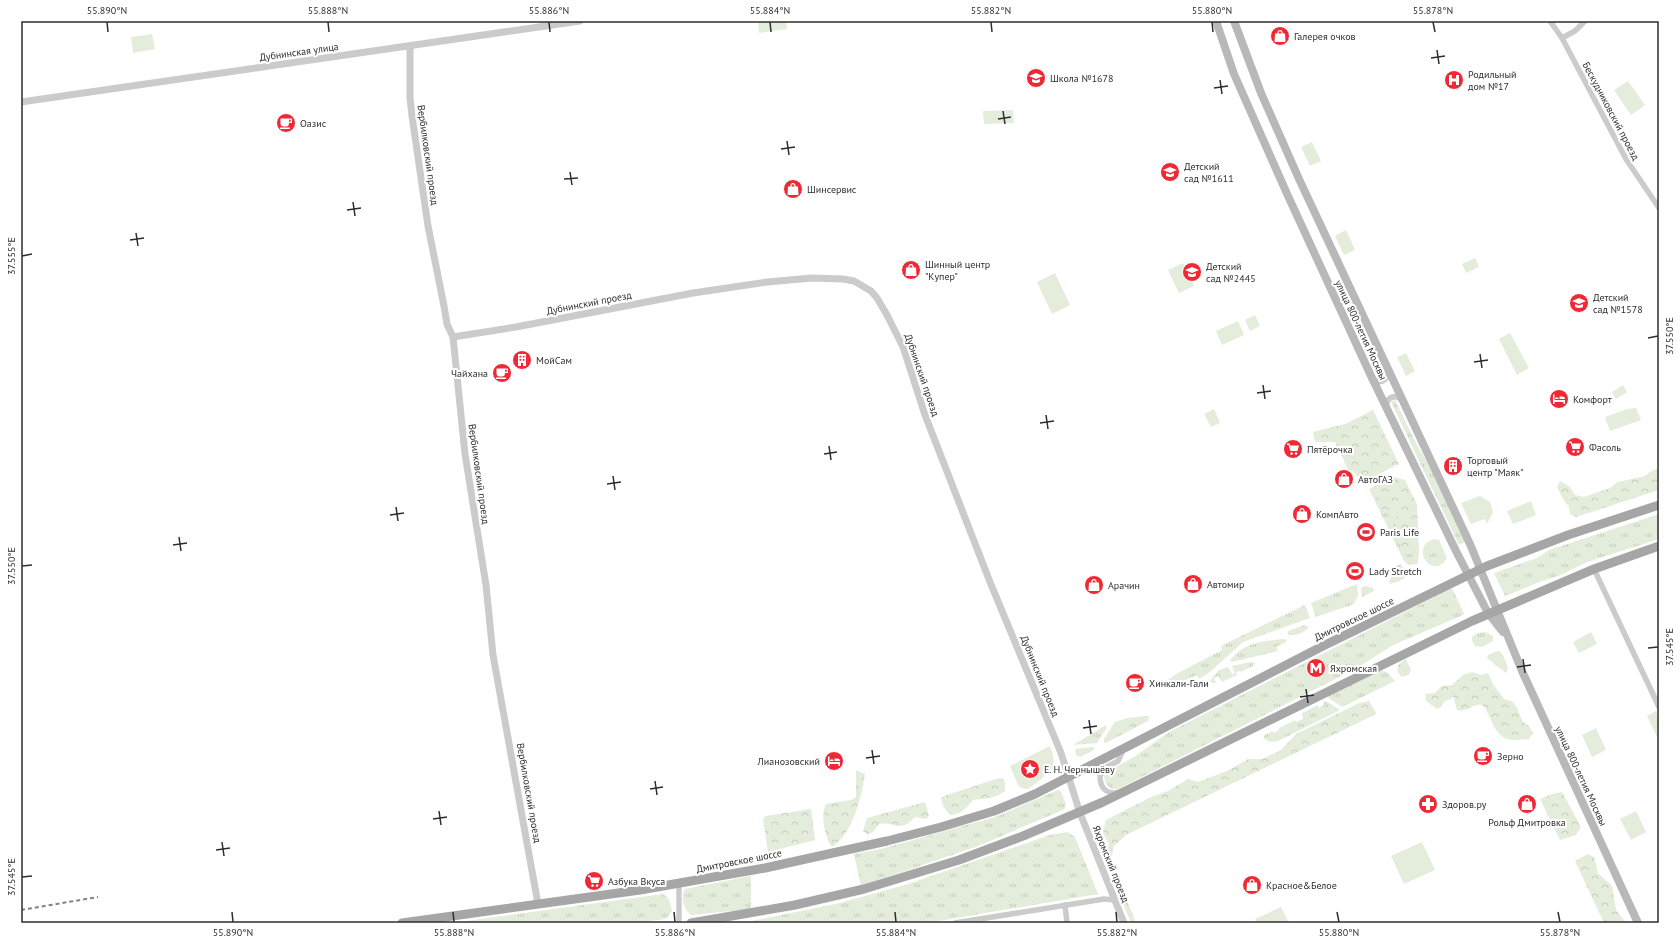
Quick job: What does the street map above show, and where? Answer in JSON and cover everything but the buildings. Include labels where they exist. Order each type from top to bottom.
[{"type":"main road","name":"улица 800-летия Москвы","points":[[1216,21],[1237,81],[1288,196],[1386,408],[1468,575],[1488,613],[1507,638]]},
{"type":"main road","name":"улица 800-летия Москвы","points":[[1234,21],[1256,82],[1276,128],[1481,569],[1498,609],[1507,638],[1638,923]]},
{"type":"main road","name":"Дмитровское шоссе","points":[[402,923],[679,884],[845,851],[941,827],[994,811],[1017,802],[1323,646],[1481,569],[1574,532],[1659,505]]},
{"type":"main road","points":[[691,923],[795,905],[895,881],[959,860],[1080,813],[1488,613],[1594,569],[1659,546]]},
{"type":"street","name":"Дубнинская улица","points":[[21,102],[580,21]]},
{"type":"street","name":"Бескудниковский проезд","points":[[1550,21],[1562,38],[1626,159],[1659,208]]},
{"type":"street","points":[[1562,38],[1575,31],[1585,21]]},
{"type":"street","name":"Вербилковский проезд","points":[[410,46],[410,98],[423,193],[447,324],[453,337],[465,454],[486,585],[493,655],[538,904]]},
{"type":"street","name":"Дубнинский проезд","points":[[453,337],[523,326],[693,293],[767,282],[828,278],[854,281],[864,286],[877,298],[903,347],[925,415],[1069,776]]},
{"type":"street","points":[[1372,378],[1378,382],[1383,381],[1388,376],[1388,370]]},
{"type":"street","points":[[1386,408],[1387,401],[1391,397],[1396,396],[1403,400]]},
{"type":"street","points":[[1594,569],[1659,707]]},
{"type":"street","points":[[1121,793],[1108,792],[1102,785],[1100,776],[1105,768],[1118,761],[1125,748]]},
{"type":"street","points":[[1069,776],[1080,813]]},
{"type":"street","name":"Яхромский проезд","points":[[1080,813],[1124,923]]},
{"type":"street","points":[[679,884],[680,923]]},
{"type":"street","points":[[956,923],[1104,899],[1114,900]]},
{"type":"street","points":[[1065,905],[1067,923]]},
{"type":"green space","points":[[758,21],[786,21],[787,29],[759,33]]},
{"type":"green space","points":[[152,34],[155,49],[133,53],[131,37]]},
{"type":"green space","points":[[1628,81],[1645,105],[1631,115],[1614,90]]},
{"type":"green space","points":[[1013,110],[1014,123],[984,124],[983,111]]},
{"type":"green space","points":[[1312,142],[1321,161],[1310,166],[1301,147]]},
{"type":"green space","points":[[1346,230],[1355,250],[1344,255],[1335,236]]},
{"type":"green space","points":[[1475,258],[1479,267],[1466,273],[1462,264]]},
{"type":"green space","points":[[1183,263],[1194,286],[1179,293],[1168,270]]},
{"type":"green space","points":[[1055,273],[1070,305],[1052,314],[1037,282]]},
{"type":"green space","points":[[1255,315],[1260,326],[1250,331],[1245,320]]},
{"type":"green space","points":[[1238,321],[1244,335],[1222,345],[1216,331]]},
{"type":"green space","points":[[1510,333],[1529,368],[1517,375],[1499,339]]},
{"type":"green space","points":[[1406,353],[1415,371],[1406,376],[1397,357]]},
{"type":"green space","points":[[1623,385],[1627,392],[1616,399],[1612,392]]},
{"type":"green space","points":[[1395,400],[1428,464],[1465,542],[1459,545],[1391,402]]},
{"type":"green space","points":[[1636,408],[1641,420],[1610,431],[1605,417],[1627,409]]},
{"type":"green space","points":[[1214,409],[1220,423],[1211,427],[1204,414]]},
{"type":"green space","points":[[1373,410],[1399,464],[1362,482],[1353,471],[1349,471],[1335,442],[1315,442],[1313,432],[1345,424]]},
{"type":"green space","points":[[1659,468],[1659,490],[1576,517],[1570,514],[1569,507],[1557,487],[1560,481],[1569,486],[1575,495],[1584,497],[1610,488],[1618,482],[1645,476],[1653,470]]},
{"type":"green space","points":[[1393,477],[1380,487],[1393,513],[1397,517],[1396,533],[1402,540],[1408,554],[1419,551],[1417,564],[1408,565],[1404,561],[1369,489]]},
{"type":"green space","points":[[1393,477],[1405,480],[1417,504],[1419,551],[1408,554],[1401,549],[1402,540],[1396,533],[1397,517],[1393,513],[1385,513],[1376,498],[1381,493],[1380,487]]},
{"type":"green space","points":[[1480,496],[1490,502],[1493,512],[1487,524],[1485,519],[1471,524],[1461,503]]},
{"type":"green space","points":[[1531,501],[1536,515],[1513,524],[1507,511]]},
{"type":"green space","points":[[1659,514],[1659,539],[1587,562],[1561,575],[1505,596],[1494,573],[1537,558],[1549,550]]},
{"type":"green space","points":[[1433,539],[1439,540],[1447,558],[1438,566],[1428,564],[1423,555],[1423,549],[1426,543]]},
{"type":"green space","points":[[1401,564],[1406,576],[1402,580],[1390,584],[1389,582],[1396,566]]},
{"type":"green space","points":[[1357,584],[1358,595],[1354,604],[1316,617],[1311,603]]},
{"type":"green space","points":[[1365,586],[1373,588],[1374,591],[1362,597],[1361,588]]},
{"type":"green space","points":[[1452,588],[1464,614],[1463,615],[1393,645],[1357,668],[1118,789],[1111,789],[1106,784],[1104,777],[1106,772],[1134,757],[1169,732]]},
{"type":"green space","points":[[1305,605],[1310,618],[1243,642],[1210,672],[1199,679],[1197,675],[1170,687],[1165,688],[1161,685],[1176,674],[1222,650],[1221,646]]},
{"type":"green space","points":[[1305,625],[1308,626],[1308,628],[1301,633],[1296,635],[1288,634],[1288,631]]},
{"type":"green space","points":[[1485,632],[1493,636],[1493,641],[1482,647],[1475,646],[1472,641],[1472,637],[1477,633]]},
{"type":"green space","points":[[1591,632],[1597,644],[1579,653],[1573,642]]},
{"type":"green space","points":[[1284,639],[1287,640],[1286,642],[1276,647],[1278,651],[1232,662],[1230,660],[1241,649],[1248,646],[1261,642]]},
{"type":"green space","points":[[1500,651],[1506,662],[1508,669],[1506,673],[1487,658],[1488,655]]},
{"type":"green space","points":[[1406,659],[1411,670],[1409,674],[1402,677],[1397,670],[1400,663]]},
{"type":"green space","points":[[1251,662],[1254,663],[1253,666],[1241,672],[1236,672],[1237,675],[1222,682],[1218,676],[1214,678],[1216,683],[1212,683],[1210,681],[1219,670],[1228,667],[1233,675],[1235,673],[1232,666]]},
{"type":"green space","points":[[1378,670],[1387,672],[1395,681],[1342,707],[1330,699],[1327,695]]},
{"type":"green space","points":[[1472,672],[1481,675],[1488,673],[1493,684],[1504,699],[1513,702],[1523,722],[1529,726],[1533,733],[1528,740],[1507,739],[1498,733],[1482,705],[1476,705],[1460,711],[1457,710],[1453,696],[1437,709],[1426,701],[1425,694],[1435,693],[1442,686],[1452,685],[1463,675]]},
{"type":"green space","points":[[1326,701],[1340,710],[1278,741],[1270,742],[1263,738],[1265,735],[1273,731],[1274,733],[1279,730],[1279,728],[1295,720],[1296,722],[1303,719],[1302,713],[1318,705],[1319,708],[1324,705],[1323,702]]},
{"type":"green space","points":[[1369,701],[1376,713],[1372,716],[1126,835],[1114,846],[1111,860],[1136,923],[1131,923],[1105,859],[1109,844],[1103,833],[1106,820],[1149,798],[1168,791],[1188,779],[1198,782],[1227,771],[1248,759],[1262,759],[1281,750],[1296,734],[1359,703]]},
{"type":"green space","points":[[1656,711],[1659,717],[1659,736],[1657,737],[1647,716]]},
{"type":"green space","points":[[1148,716],[1148,721],[1104,743],[1104,739],[1115,722],[1127,718]]},
{"type":"green space","points":[[1106,725],[1106,729],[1097,743],[1073,745]]},
{"type":"green space","points":[[1596,728],[1606,750],[1592,757],[1582,735]]},
{"type":"green space","points":[[1050,746],[1054,763],[1049,771],[1030,788],[1026,789],[1018,785],[1010,766]]},
{"type":"green space","points":[[1094,747],[1094,750],[1080,757],[1076,755],[1075,749]]},
{"type":"green space","points":[[856,770],[865,773],[859,803],[846,833],[832,847],[827,838],[824,826],[824,808],[826,804],[851,800],[856,797]]},
{"type":"green space","points":[[999,778],[1003,779],[1005,782],[1005,791],[998,796],[973,800],[963,810],[954,815],[950,815],[943,806],[941,798],[944,796]]},
{"type":"green space","points":[[1058,790],[1061,792],[1066,804],[1065,809],[978,846],[861,886],[854,854],[881,849],[995,817]]},
{"type":"green space","points":[[1562,792],[1581,827],[1576,835],[1560,840],[1540,799]]},
{"type":"green space","points":[[925,802],[929,816],[926,819],[915,817],[910,822],[901,826],[879,824],[874,831],[868,835],[863,831],[867,818]]},
{"type":"green space","points":[[811,809],[815,840],[768,852],[763,819],[766,816]]},
{"type":"green space","points":[[1636,811],[1646,832],[1631,840],[1620,819]]},
{"type":"green space","points":[[1067,832],[1075,837],[1098,894],[927,923],[742,923],[840,903],[908,884],[1050,835]]},
{"type":"green space","points":[[1422,842],[1435,870],[1404,884],[1391,856]]},
{"type":"green space","points":[[1588,854],[1594,857],[1598,873],[1612,886],[1616,910],[1626,923],[1604,923],[1575,861]]},
{"type":"green space","points":[[751,876],[751,909],[692,915],[687,911],[683,899],[685,889]]},
{"type":"green space","points":[[663,894],[669,899],[672,911],[666,919],[633,923],[452,923]]},
{"type":"green space","points":[[1281,907],[1289,923],[1257,923],[1255,919]]},
{"type":"railway","points":[[21,910],[98,897]]},
{"type":"place","name":"Галерея очков","points":[[1280,36]]},
{"type":"place","name":"Школа №1678","points":[[1036,78]]},
{"type":"place","name":"Родильный дом №17","points":[[1454,80]]},
{"type":"place","name":"Оазис","points":[[286,123]]},
{"type":"place","name":"Детский сад №1611","points":[[1170,172]]},
{"type":"place","name":"Шинсервис","points":[[793,189]]},
{"type":"place","name":"Шинный центр \"Купер\"","points":[[911,270]]},
{"type":"place","name":"Детский сад №2445","points":[[1192,272]]},
{"type":"place","name":"Детский сад №1578","points":[[1579,303]]},
{"type":"place","name":"МойСам","points":[[522,360]]},
{"type":"place","name":"Чайхана","points":[[502,373]]},
{"type":"place","name":"Комфорт","points":[[1559,399]]},
{"type":"place","name":"Фасоль","points":[[1575,447]]},
{"type":"place","name":"Пятёрочка","points":[[1293,449]]},
{"type":"place","name":"Торговый центр \"Маяк\"","points":[[1453,466]]},
{"type":"place","name":"АвтоГАЗ","points":[[1344,479]]},
{"type":"place","name":"КомпАвто","points":[[1302,514]]},
{"type":"place","name":"Paris Life","points":[[1366,532]]},
{"type":"place","name":"Lady Stretch","points":[[1355,571]]},
{"type":"place","name":"Автомир","points":[[1193,584]]},
{"type":"place","name":"Арачин","points":[[1094,585]]},
{"type":"place","name":"Яхромская","points":[[1316,668]]},
{"type":"place","name":"Хинкали-Гали","points":[[1135,683]]},
{"type":"place","name":"Зерно","points":[[1483,756]]},
{"type":"place","name":"Лианозовский","points":[[834,761]]},
{"type":"place","name":"Е. Н. Чернышёву","points":[[1030,769]]},
{"type":"place","name":"Здоров.ру","points":[[1428,804]]},
{"type":"place","name":"Рольф Дмитровка","points":[[1527,804]]},
{"type":"place","name":"Азбука Вкуса","points":[[594,881]]},
{"type":"place","name":"Красное&Белое","points":[[1252,885]]}]
